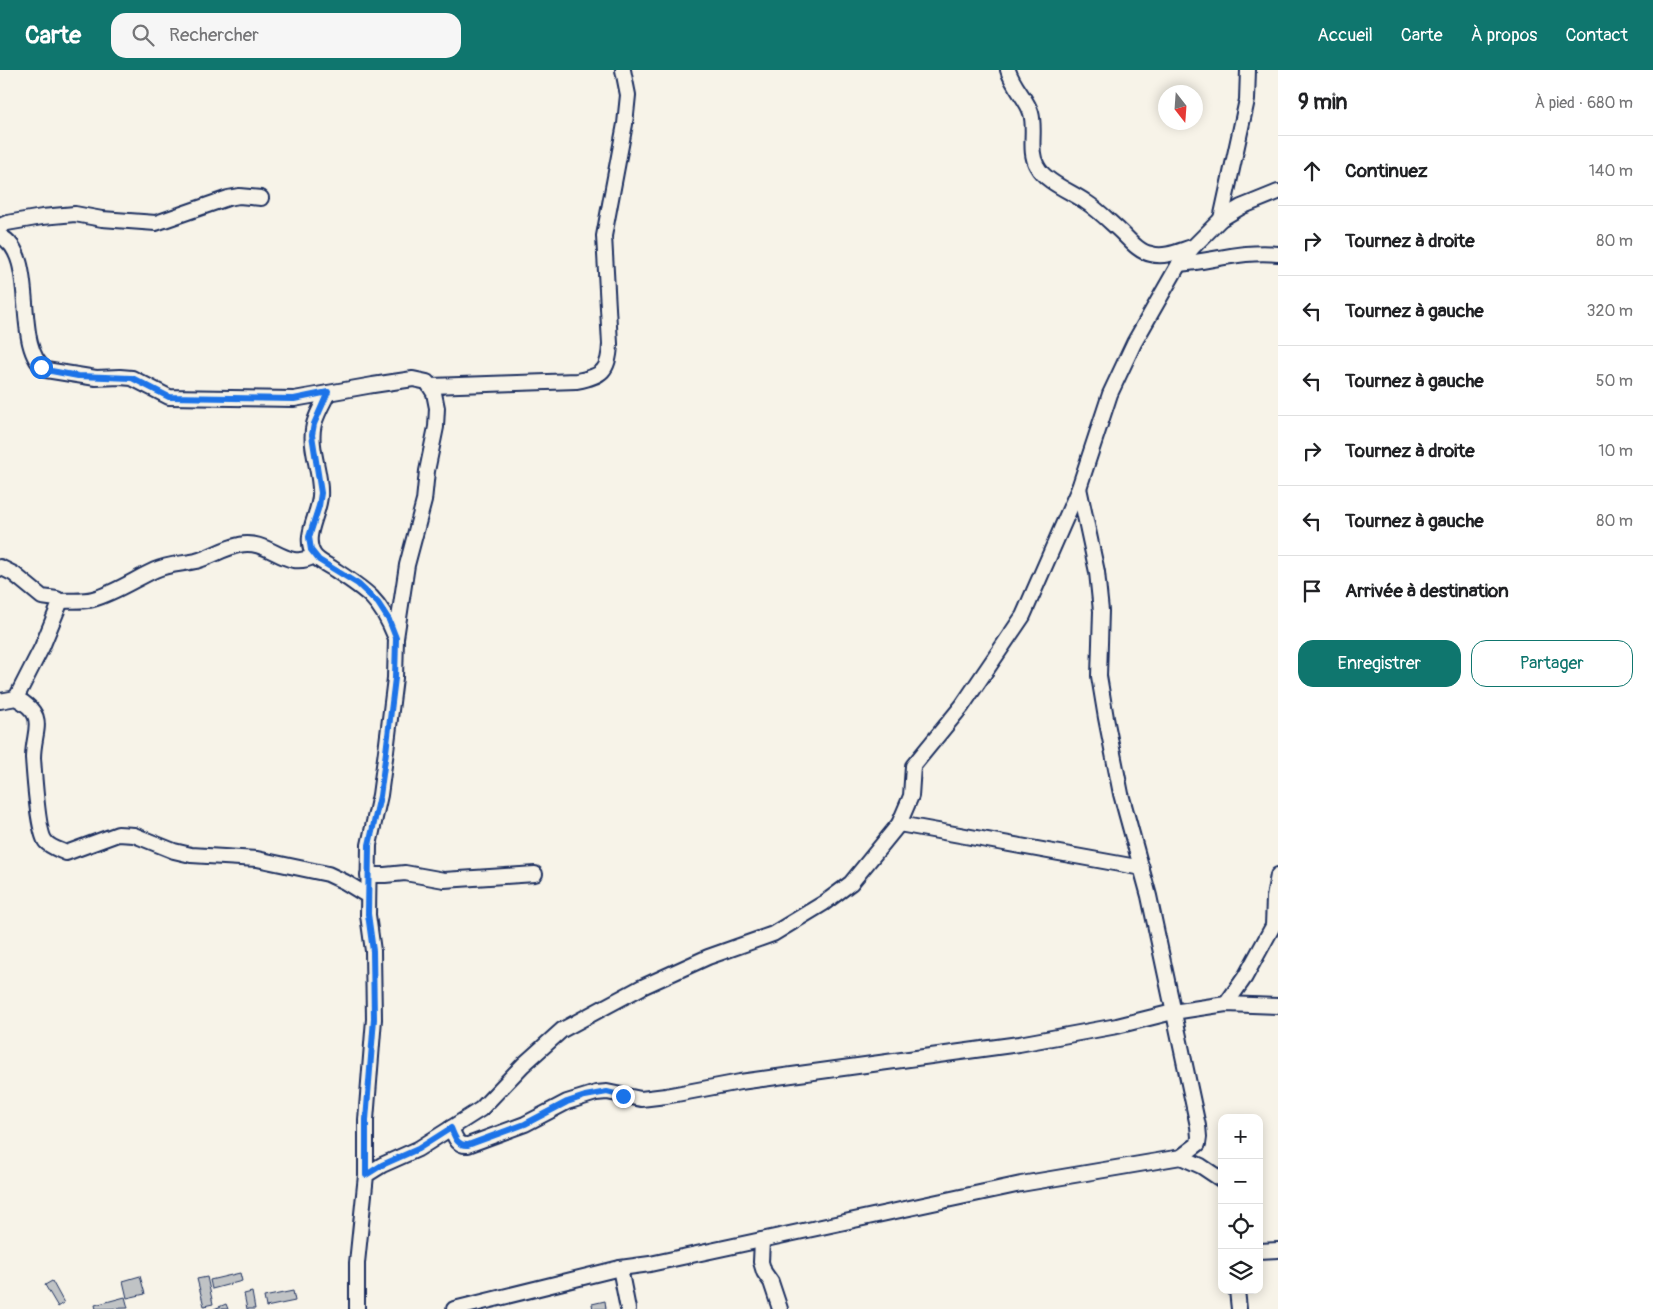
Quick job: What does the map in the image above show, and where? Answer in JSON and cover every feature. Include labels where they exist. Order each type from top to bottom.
[{"type":"street","points":[[431,386],[576,382],[596,377],[604,370],[609,359],[610,344],[604,236],[626,124],[628,95],[623,70]]},
{"type":"street","points":[[1008,70],[1011,80],[1032,114],[1033,158],[1037,168],[1064,190],[1086,202],[1139,249],[1149,254],[1172,254],[1193,246]]},
{"type":"street","points":[[1221,219],[1247,100],[1248,70]]},
{"type":"street","points":[[366,1175],[382,1165],[418,1149],[481,1109],[523,1065],[562,1030],[642,986],[708,957],[773,934],[824,903],[851,883],[899,824],[911,796],[913,766],[962,706],[1023,616],[1079,488],[1110,394],[1134,343],[1179,264],[1193,246],[1221,219],[1241,207],[1278,192]]},
{"type":"street","points":[[0,226],[20,220],[75,214],[102,219],[156,223],[228,198],[239,196],[261,198]]},
{"type":"street","points":[[0,236],[9,242],[16,254],[23,285],[33,353],[41,367],[46,370],[96,378],[132,378],[169,397],[294,399],[413,379],[427,382],[434,393],[437,408],[436,427],[427,471],[424,501],[407,564],[396,638],[395,678],[380,796],[369,845],[368,914],[373,951],[374,1019],[366,1120],[366,1175],[357,1263],[357,1309]]},
{"type":"street","points":[[1179,264],[1241,254],[1278,254]]},
{"type":"street","points":[[328,392],[314,424],[312,435],[321,493],[309,537],[311,550],[319,560],[358,584],[378,603],[396,638]]},
{"type":"street","points":[[454,1309],[620,1268],[650,1264],[1021,1184],[1181,1157],[1198,1144],[1199,1138],[1149,896],[1121,794],[1106,718],[1099,676],[1100,611],[1097,572],[1079,488]]},
{"type":"street","points":[[0,567],[14,574],[42,597],[59,601],[81,601],[102,596],[164,566],[196,561],[237,545],[263,546],[296,561],[303,561],[314,556]]},
{"type":"street","points":[[16,698],[42,647],[58,610],[59,601]]},
{"type":"street","points":[[0,701],[16,698],[32,710],[38,723],[33,757],[42,837],[49,845],[66,852],[118,834],[134,834],[182,853],[257,859],[328,874],[368,896]]},
{"type":"street","points":[[899,824],[1142,868]]},
{"type":"street","points":[[368,875],[405,872],[444,880],[535,874]]},
{"type":"street","points":[[1226,1004],[1245,977],[1273,926],[1274,898],[1278,876]]},
{"type":"street","points":[[451,1128],[459,1143],[464,1146],[525,1124],[567,1102],[596,1093],[607,1092],[641,1099],[666,1096],[768,1078],[1019,1044],[1125,1024],[1173,1012],[1226,1004],[1278,1006]]},
{"type":"street","points":[[1181,1157],[1201,1166],[1218,1177]]},
{"type":"street","points":[[762,1240],[761,1262],[764,1272],[771,1282],[780,1309]]},
{"type":"street","points":[[1263,1251],[1278,1250]]},
{"type":"street","points":[[620,1268],[628,1309]]},
{"type":"street","points":[[1237,1294],[1239,1309]]},
{"type":"building","points":[[240,1273],[242,1281],[212,1289],[210,1280]]},
{"type":"building","points":[[140,1276],[145,1294],[127,1298],[123,1281]]},
{"type":"building","points":[[207,1277],[213,1304],[204,1306],[197,1279]]},
{"type":"building","points":[[52,1281],[64,1303],[58,1307],[45,1285]]},
{"type":"building","points":[[293,1291],[295,1301],[266,1307],[264,1297]]},
{"type":"building","points":[[252,1292],[255,1309],[247,1309],[244,1294]]},
{"type":"building","points":[[125,1297],[128,1308],[96,1309],[95,1305]]},
{"type":"building","points":[[605,1301],[606,1309],[593,1309],[592,1304]]},
{"type":"building","points":[[226,1304],[228,1309],[214,1309]]},
{"type":"route","points":[[41,367],[46,370],[78,376],[132,378],[169,397],[253,400],[294,399],[328,392],[319,410],[312,435],[321,493],[309,537],[309,544],[314,556],[358,584],[378,603],[389,620],[396,638],[395,678],[386,752],[380,796],[369,845],[368,914],[373,951],[374,1019],[366,1120],[366,1175],[382,1165],[418,1149],[451,1128],[456,1140],[464,1146],[506,1132],[567,1102],[585,1096],[607,1092],[623,1096]]}]
